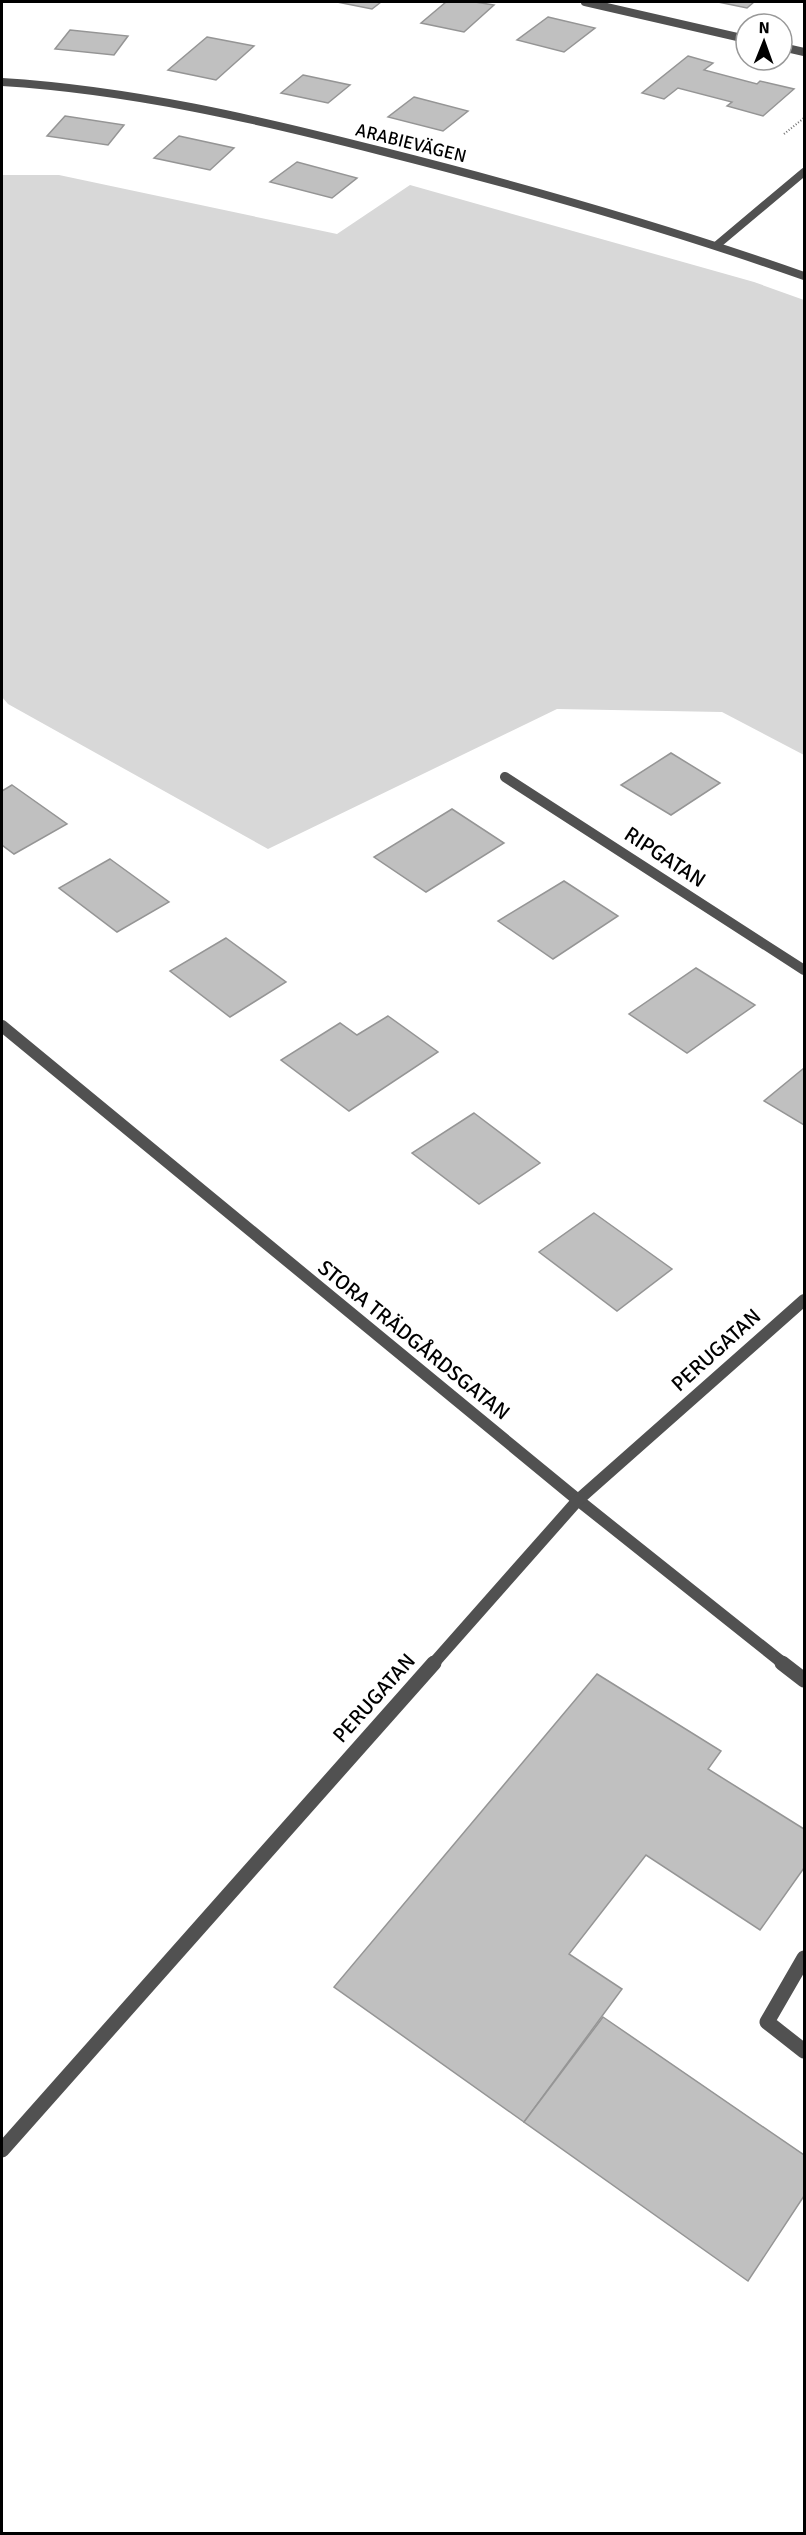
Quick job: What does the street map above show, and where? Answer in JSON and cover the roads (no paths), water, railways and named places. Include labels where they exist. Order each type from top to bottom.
[{"type":"street","points":[[585,2],[734,36]]},
{"type":"street","name":"ARABIEVÄGEN","points":[[2,82],[98,89],[283,127],[467,172],[717,245],[804,276]]},
{"type":"street","points":[[717,245],[804,172]]},
{"type":"street","name":"RIPGATAN","points":[[505,777],[804,970]]},
{"type":"street","name":"STORA TRÄDGÅRDSGATAN","points":[[2,1026],[578,1500],[804,1680]]},
{"type":"street","name":"PERUGATAN","points":[[2,2150],[578,1500],[804,1300]]},
{"type":"street","points":[[804,1958],[767,2022],[804,2051]]}]
